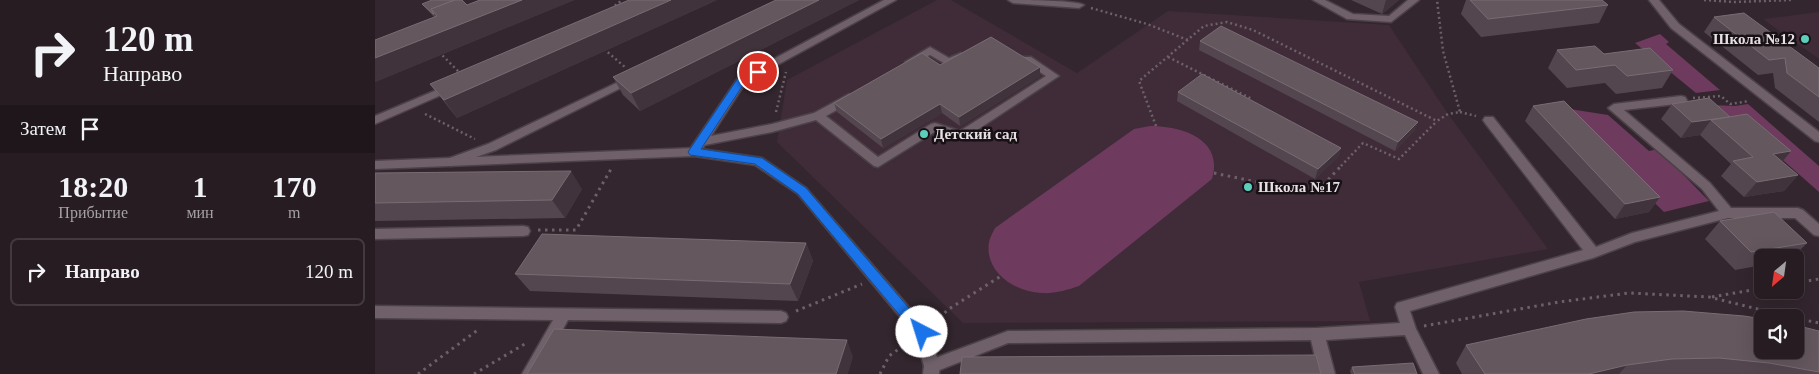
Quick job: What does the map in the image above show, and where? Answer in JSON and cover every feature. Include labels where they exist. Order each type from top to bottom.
[{"type":"street","points":[[697,147],[742,80],[891,0]]},
{"type":"street","points":[[1013,0],[1079,4]]},
{"type":"street","points":[[1317,0],[1351,17],[1391,19],[1414,0]]},
{"type":"street","points":[[1654,0],[1675,26],[1819,138]]},
{"type":"street","points":[[904,66],[930,50],[949,63],[971,50]]},
{"type":"street","points":[[818,116],[878,163],[935,127],[961,135],[1054,76],[1015,52]]},
{"type":"street","points":[[451,162],[492,147],[640,75]]},
{"type":"street","points":[[375,120],[467,80]]},
{"type":"street","points":[[375,165],[619,155],[697,147],[818,116],[861,91]]},
{"type":"street","points":[[1681,100],[1614,108],[1705,186],[1728,212]]},
{"type":"street","points":[[1489,120],[1593,253]]},
{"type":"street","points":[[697,147],[758,161],[802,191],[922,332],[931,370],[1008,337],[1317,334],[1409,329]]},
{"type":"street","points":[[1431,374],[1409,329],[1401,307],[1593,253],[1632,238],[1728,212],[1798,213],[1819,231]]},
{"type":"street","points":[[375,234],[523,230]]},
{"type":"street","points":[[375,312],[781,317]]},
{"type":"street","points":[[530,374],[564,315]]},
{"type":"street","points":[[1317,334],[1327,374]]},
{"type":"path","points":[[607,12],[622,0]]},
{"type":"path","points":[[1213,173],[1300,191],[1324,184],[1363,143],[1399,158],[1437,121],[1448,114],[1460,112],[1443,51],[1437,0]]},
{"type":"path","points":[[1704,0],[1734,2],[1792,0]]},
{"type":"path","points":[[1079,4],[1147,24],[1188,40]]},
{"type":"path","points":[[1156,126],[1139,81],[1204,26],[1227,22],[1253,30],[1437,121]]},
{"type":"path","points":[[433,45],[467,80]]},
{"type":"path","points":[[603,47],[640,75]]},
{"type":"path","points":[[772,128],[790,54]]},
{"type":"path","points":[[1167,57],[1251,99]]},
{"type":"path","points":[[1681,100],[1721,96],[1730,104],[1769,99]]},
{"type":"path","points":[[409,106],[492,147]]},
{"type":"path","points":[[523,230],[576,230],[619,155]]},
{"type":"path","points":[[880,374],[889,356],[949,309],[1001,276]]},
{"type":"path","points":[[781,317],[876,278]]},
{"type":"path","points":[[1804,282],[1819,279]]},
{"type":"path","points":[[1709,298],[1754,290]]},
{"type":"path","points":[[1409,329],[1559,302],[1629,293],[1709,298],[1756,309]]},
{"type":"path","points":[[418,374],[499,314]]},
{"type":"path","points":[[1804,320],[1819,323]]},
{"type":"path","points":[[474,374],[534,338]]},
{"type":"shaded area","name":"Школа №17","points":[[937,0],[951,0],[1077,73],[1168,11],[1389,25],[1448,114],[1548,249],[1359,282],[1370,321],[963,323],[777,142],[787,80]]},
{"type":"shaded area","name":"Школа №12","points":[[1819,12],[1819,59],[1763,19]]},
{"type":"shaded area","points":[[1660,34],[1669,42],[1666,44],[1720,90],[1696,93],[1635,43]]},
{"type":"shaded area","points":[[1692,104],[1735,106],[1748,104],[1819,166],[1819,192],[1743,125]]},
{"type":"shaded area","points":[[1557,107],[1608,115],[1649,151],[1658,149],[1709,201],[1664,212]]},
{"type":"shaded area","points":[[1150,126],[1187,132],[1198,138],[1212,154],[1214,165],[1212,179],[1079,286],[1056,292],[1031,292],[1012,284],[996,271],[989,253],[989,240],[995,228],[1134,129]]},
{"type":"building","points":[[432,0],[455,0],[431,9],[433,14],[422,4]]},
{"type":"building","points":[[455,0],[462,0],[467,5],[480,0],[522,0],[375,58],[375,40],[437,16],[431,9]]},
{"type":"building","points":[[629,0],[671,0],[444,100],[430,84]]},
{"type":"building","points":[[776,0],[819,0],[631,93],[613,77]]},
{"type":"building","points":[[1470,0],[1602,0],[1608,5],[1488,19]]},
{"type":"building","points":[[1744,13],[1819,68],[1819,97],[1787,73],[1785,58],[1769,60],[1714,17]]},
{"type":"building","points":[[1221,26],[1418,122],[1398,142],[1200,41]]},
{"type":"building","points":[[991,37],[1040,67],[959,117],[940,104],[881,139],[834,103],[922,53],[940,65]]},
{"type":"building","points":[[1595,46],[1604,54],[1650,48],[1673,70],[1627,76],[1615,65],[1576,70],[1557,50]]},
{"type":"building","points":[[1202,74],[1341,148],[1318,169],[1178,92]]},
{"type":"building","points":[[1709,98],[1730,117],[1692,122],[1672,104]]},
{"type":"building","points":[[1564,101],[1660,197],[1625,204],[1533,106]]},
{"type":"building","points":[[1747,114],[1791,151],[1773,154],[1798,175],[1757,182],[1733,161],[1753,157],[1711,120]]},
{"type":"building","points":[[571,171],[552,200],[375,203],[375,173]]},
{"type":"building","points":[[1774,212],[1807,243],[1770,249],[1754,249],[1754,252],[1751,252],[1720,221]]},
{"type":"building","points":[[542,234],[806,243],[790,284],[515,274]]},
{"type":"building","points":[[1683,311],[1754,318],[1754,359],[1804,359],[1804,327],[1819,331],[1819,372],[1769,363],[1719,358],[1672,359],[1627,365],[1589,374],[1485,374],[1466,345],[1586,319],[1634,312]]},
{"type":"building","points":[[554,329],[847,340],[836,374],[527,374]]},
{"type":"building","points":[[1316,355],[1321,374],[960,374],[962,357]]},
{"type":"building","points":[[1413,363],[1417,374],[1355,374],[1352,367]]},
{"type":"place","name":"Школа №12","points":[[1805,39]]},
{"type":"place","name":"Детский сад","points":[[924,134]]},
{"type":"place","name":"Школа №17","points":[[1248,187]]},
{"type":"route","points":[[758,72],[742,80],[694,152],[758,161],[802,191],[922,332]]}]
